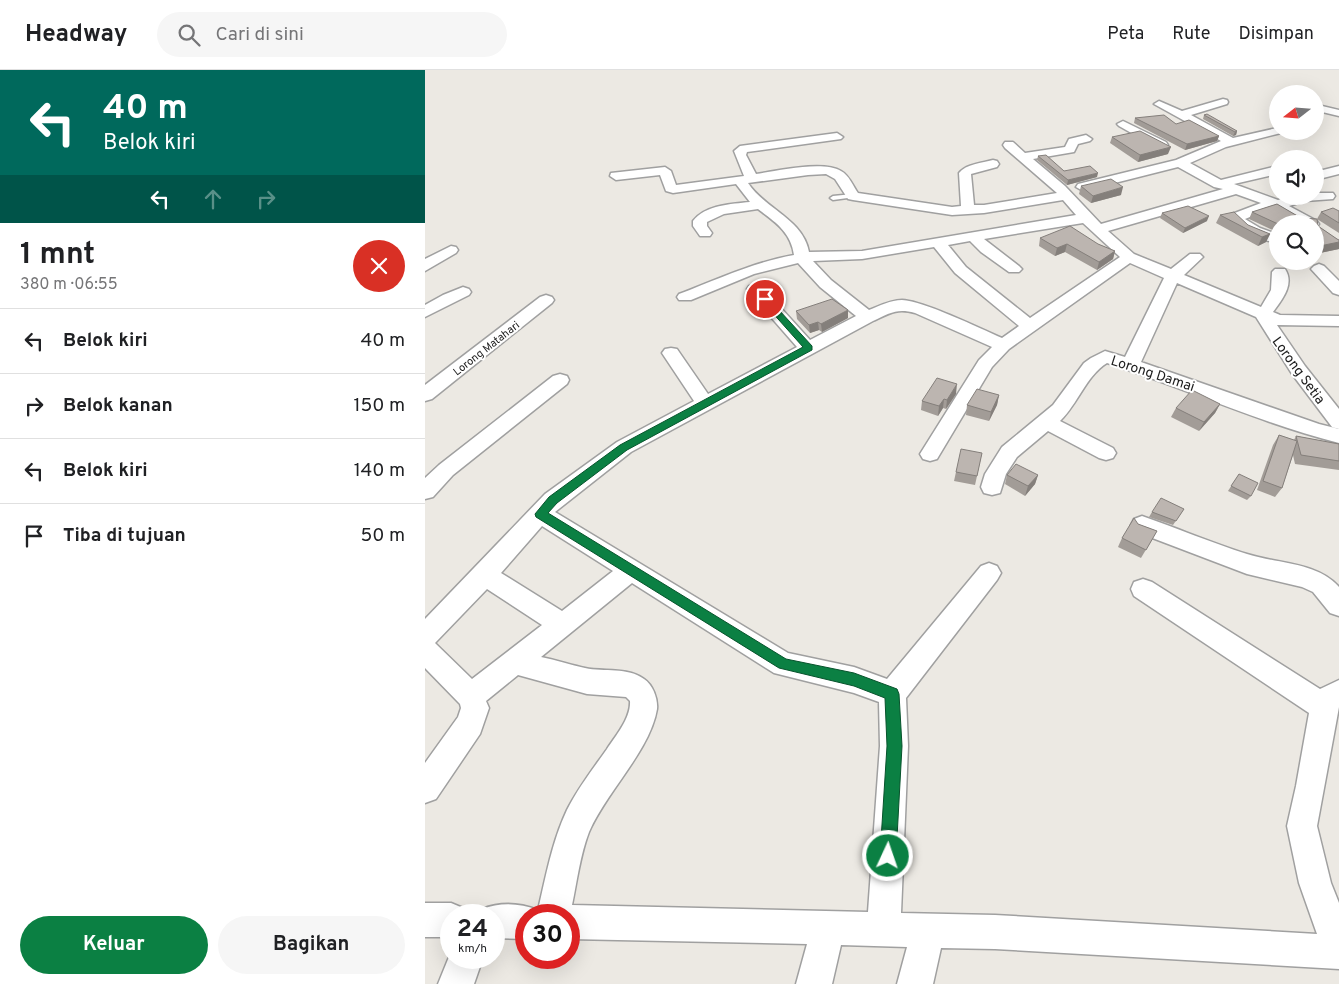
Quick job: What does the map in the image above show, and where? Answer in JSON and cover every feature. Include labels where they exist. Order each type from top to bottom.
[{"type":"street","points":[[1180,115],[1223,102]]},
{"type":"street","points":[[1159,104],[1210,129],[1231,142]]},
{"type":"street","points":[[1324,109],[1339,113]]},
{"type":"street","points":[[1123,124],[1219,184],[1269,202]]},
{"type":"street","points":[[616,176],[665,171],[673,189],[827,170],[836,172],[843,177],[853,196],[952,211],[968,210],[1064,194],[1181,162],[1222,144],[1269,132]]},
{"type":"street","points":[[837,137],[744,149],[740,151],[740,155],[745,179],[759,205],[796,235],[803,247],[803,258],[823,284],[867,317]]},
{"type":"street","points":[[1023,157],[1071,149],[1073,142],[1086,139]]},
{"type":"street","points":[[1009,145],[1064,194],[1086,218],[1129,257],[1172,277],[1277,320],[1339,321]]},
{"type":"street","points":[[1141,147],[1181,162]]},
{"type":"street","points":[[818,156],[825,162],[827,170]]},
{"type":"street","points":[[968,210],[965,173],[969,170],[993,164]]},
{"type":"street","points":[[1219,184],[1269,167]]},
{"type":"street","points":[[1324,174],[1339,170]]},
{"type":"street","points":[[1098,229],[1235,190]]},
{"type":"street","points":[[1324,196],[1328,196]]},
{"type":"street","points":[[705,233],[700,226],[700,221],[706,216],[735,208],[759,205]]},
{"type":"street","points":[[1269,237],[1242,223],[1237,217],[1272,205]]},
{"type":"street","points":[[1277,205],[1295,215]]},
{"type":"street","points":[[685,298],[758,268],[803,258],[829,254],[862,255],[1086,218]]},
{"type":"street","points":[[974,237],[986,249],[1014,269]]},
{"type":"street","points":[[939,243],[949,259],[965,275],[1015,317],[1030,325]]},
{"type":"street","points":[[425,266],[451,250]]},
{"type":"street","points":[[930,454],[985,364],[1003,345],[1129,257]]},
{"type":"street","points":[[1131,364],[1172,277],[1195,257]]},
{"type":"street","points":[[1319,270],[1339,290]]},
{"type":"street","points":[[1263,315],[1283,284],[1280,272]]},
{"type":"street","points":[[755,288],[808,348]]},
{"type":"street","points":[[425,312],[463,292]]},
{"type":"street","name":"Lorong Matahari","points":[[425,395],[546,300]]},
{"type":"street","points":[[425,636],[485,575],[553,500],[624,447],[867,317],[890,307],[903,305],[1003,345]]},
{"type":"street","name":"Lorong Setia","points":[[1263,315],[1272,332],[1321,401],[1339,433]]},
{"type":"street","points":[[671,353],[705,404]]},
{"type":"street","name":"Lorong Damai","points":[[992,487],[994,475],[1007,453],[1060,410],[1090,368],[1101,359],[1107,357],[1315,430],[1339,433]]},
{"type":"street","points":[[425,491],[446,470],[560,380]]},
{"type":"street","points":[[1045,421],[1106,453]]},
{"type":"street","points":[[540,514],[783,664],[854,680],[892,694]]},
{"type":"street","points":[[1142,525],[1247,564],[1307,578],[1322,585],[1339,604]]},
{"type":"street","points":[[471,696],[563,625],[631,569]]},
{"type":"street","points":[[884,929],[894,746],[892,694],[916,666],[968,596],[989,573]]},
{"type":"street","points":[[485,575],[563,625]]},
{"type":"street","points":[[1143,589],[1331,700],[1302,826],[1315,883],[1339,948]]},
{"type":"street","points":[[425,650],[471,696],[475,708],[470,724],[425,788]]},
{"type":"street","points":[[515,662],[587,681],[631,685],[637,688],[643,695],[643,712],[615,766],[582,812],[572,838],[556,904]]},
{"type":"street","points":[[425,920],[440,920]]},
{"type":"street","points":[[580,922],[1004,932],[1339,952]]},
{"type":"street","points":[[814,984],[829,928]]},
{"type":"street","points":[[915,984],[929,930]]},
{"type":"street","points":[[456,984],[462,969]]},
{"type":"lane","points":[[833,198],[853,196]]},
{"type":"building","points":[[1207,114],[1237,131],[1235,132],[1204,115]]},
{"type":"building","points":[[1164,115],[1176,124],[1189,120],[1219,136],[1187,144],[1135,118]]},
{"type":"building","points":[[1140,131],[1171,147],[1140,155],[1112,137]]},
{"type":"building","points":[[1046,155],[1064,171],[1090,166],[1098,173],[1068,180],[1038,156]]},
{"type":"building","points":[[1111,179],[1123,187],[1093,196],[1081,186]]},
{"type":"building","points":[[1279,205],[1296,215],[1269,215],[1269,220],[1252,212]]},
{"type":"building","points":[[1188,206],[1209,216],[1185,228],[1162,213]]},
{"type":"building","points":[[1333,208],[1339,211],[1339,223],[1321,212]]},
{"type":"building","points":[[1234,212],[1248,225],[1269,234],[1262,237],[1220,215]]},
{"type":"building","points":[[1070,226],[1098,244],[1115,251],[1099,262],[1067,244],[1057,248],[1040,238]]},
{"type":"building","points":[[1324,230],[1339,240],[1339,242],[1324,245]]},
{"type":"building","points":[[832,299],[848,310],[821,324],[818,322],[809,325],[796,311]]},
{"type":"building","points":[[937,378],[957,384],[947,400],[944,399],[939,406],[922,401]]},
{"type":"building","points":[[977,389],[999,395],[991,412],[967,405]]},
{"type":"building","points":[[1192,390],[1220,404],[1204,422],[1176,408]]},
{"type":"building","points":[[1279,435],[1297,441],[1282,488],[1263,481]]},
{"type":"building","points":[[1296,436],[1339,444],[1339,461],[1301,455]]},
{"type":"building","points":[[961,449],[982,453],[977,476],[956,472]]},
{"type":"building","points":[[1016,464],[1038,475],[1028,486],[1007,475]]},
{"type":"building","points":[[1239,474],[1258,483],[1251,496],[1231,486]]},
{"type":"building","points":[[1161,498],[1184,509],[1176,521],[1152,512]]},
{"type":"building","points":[[1134,518],[1138,524],[1157,531],[1146,550],[1122,538]]},
{"type":"route","points":[[765,299],[808,348],[624,447],[553,500],[540,514],[783,664],[854,680],[892,694],[894,746],[888,856]]}]
